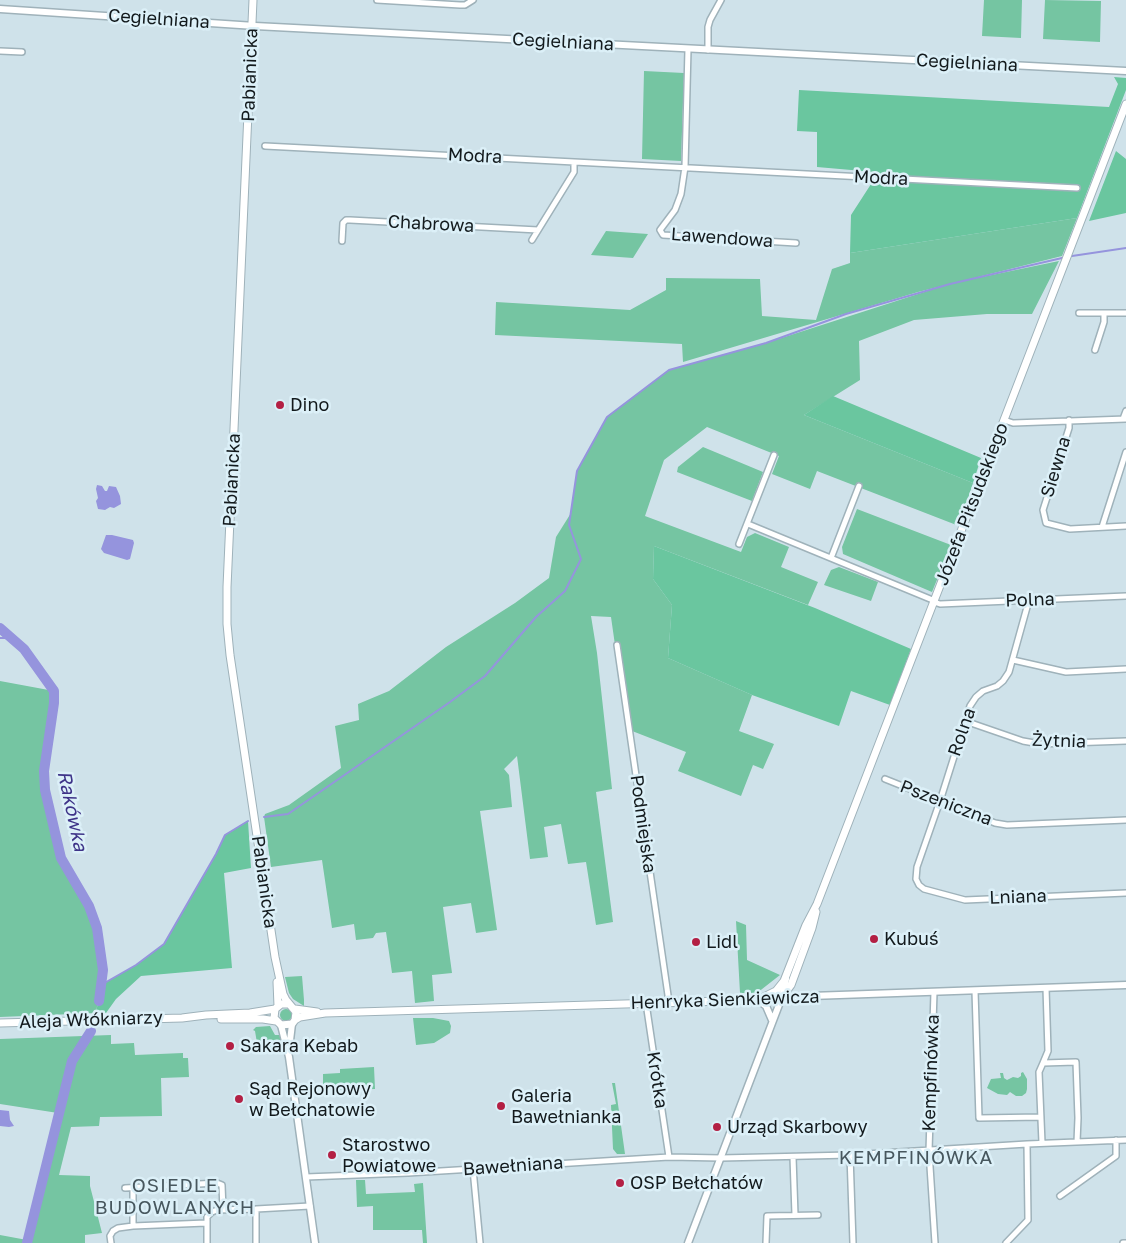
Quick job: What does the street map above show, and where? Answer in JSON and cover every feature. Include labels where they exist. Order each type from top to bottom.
[{"type":"main road","name":"Pabianicka","points":[[253,0],[227,587],[228,624],[230,655],[275,957],[282,988],[292,1006]]},
{"type":"main road","name":"Józefa Piłsudskiego","points":[[786,977],[806,925],[817,904],[1126,104]]},
{"type":"main road","name":"Józefa Piłsudskiego","points":[[782,997],[790,985],[812,928],[817,904]]},
{"type":"main road","name":"Pabianicka","points":[[275,957],[276,1008]]},
{"type":"main road","points":[[758,1000],[776,991],[786,977]]},
{"type":"main road","name":"Henryka Sienkiewicza","points":[[294,1022],[300,1017],[325,1013],[758,1000],[782,997]]},
{"type":"main road","points":[[282,1004],[292,1006],[296,1015],[294,1022],[278,1023],[274,1014],[276,1008],[282,1004]]},
{"type":"main road","name":"Henryka Sienkiewicza","points":[[292,1006],[325,1013]]},
{"type":"main road","name":"Aleja Włókniarzy","points":[[182,1018],[206,1015],[250,1014],[276,1008]]},
{"type":"main road","name":"Aleja Włókniarzy","points":[[0,1023],[182,1018],[263,1019],[278,1023]]},
{"type":"street","points":[[377,0],[460,5],[465,5],[473,0]]},
{"type":"street","points":[[708,50],[708,27],[721,0]]},
{"type":"street","name":"Cegielniana","points":[[0,9],[252,25],[1126,71]]},
{"type":"street","points":[[685,167],[688,49]]},
{"type":"street","points":[[0,51],[22,52]]},
{"type":"street","name":"Modra","points":[[265,146],[1077,188]]},
{"type":"street","points":[[532,240],[574,172],[574,162]]},
{"type":"street","name":"Lawendowa","points":[[685,167],[681,194],[675,210],[660,230],[662,235],[796,243]]},
{"type":"street","name":"Chabrowa","points":[[342,241],[343,223],[346,220],[538,230]]},
{"type":"street","points":[[1079,313],[1126,312]]},
{"type":"street","points":[[1095,350],[1104,322],[1104,313]]},
{"type":"street","points":[[1004,420],[1013,423],[1125,419],[1126,411]]},
{"type":"street","name":"Siewna","points":[[1069,420],[1043,510],[1046,523],[1070,529],[1126,526]]},
{"type":"street","points":[[1102,527],[1126,452]]},
{"type":"street","points":[[739,544],[774,455]]},
{"type":"street","points":[[831,558],[859,486]]},
{"type":"street","name":"Polna","points":[[748,524],[940,604],[1126,596]]},
{"type":"street","name":"Rolna","points":[[916,879],[917,867],[970,706],[976,697],[1002,681],[1009,672],[1029,600]]},
{"type":"street","name":"Podmiejska","points":[[617,645],[669,1002]]},
{"type":"street","points":[[1013,660],[1066,672],[1126,670]]},
{"type":"street","name":"Żytnia","points":[[965,721],[1023,741],[1040,744],[1126,741]]},
{"type":"street","name":"Pszeniczna","points":[[885,780],[995,823],[1007,825],[1126,820]]},
{"type":"street","name":"Lniana","points":[[916,879],[924,889],[965,900],[1126,893]]},
{"type":"street","name":"Józefa Piłsudskiego","points":[[688,1243],[782,997],[786,977]]},
{"type":"street","points":[[790,985],[798,997]]},
{"type":"street","name":"Henryka Sienkiewicza","points":[[782,997],[1126,986]]},
{"type":"street","points":[[1042,1143],[1039,1072],[1048,1051],[1046,988]]},
{"type":"street","points":[[975,991],[979,1118],[1041,1116]]},
{"type":"street","name":"Kempfinówka","points":[[934,992],[928,1151],[935,1243]]},
{"type":"street","points":[[758,1000],[766,1006],[773,1021]]},
{"type":"street","name":"Krótka","points":[[646,1003],[669,1157]]},
{"type":"street","points":[[289,1057],[290,1034],[294,1022]]},
{"type":"street","points":[[278,1023],[289,1057],[315,1243]]},
{"type":"street","points":[[1043,1063],[1076,1062],[1077,1142]]},
{"type":"street","points":[[1060,1196],[1116,1156],[1116,1140]]},
{"type":"street","name":"Bawełniana","points":[[306,1177],[669,1157],[721,1158],[850,1155],[1042,1143],[1126,1140]]},
{"type":"street","points":[[1006,1243],[1028,1220],[1027,1144]]},
{"type":"street","points":[[850,1155],[853,1243]]},
{"type":"street","points":[[793,1157],[795,1215]]},
{"type":"street","points":[[474,1168],[480,1243]]},
{"type":"street","points":[[124,1188],[217,1183],[222,1186],[223,1210]]},
{"type":"street","points":[[133,1187],[133,1226]]},
{"type":"street","points":[[207,1243],[206,1223],[207,1217],[212,1212],[310,1206]]},
{"type":"street","points":[[256,1209],[256,1243]]},
{"type":"street","points":[[766,1243],[766,1216],[818,1214]]},
{"type":"street","points":[[111,1243],[110,1236],[118,1228],[206,1223]]},
{"type":"green space","points":[[984,0],[1022,0],[1021,38],[982,36]]},
{"type":"green space","points":[[1045,0],[1101,1],[1100,42],[1043,39]]},
{"type":"green space","points":[[644,71],[684,73],[681,161],[642,159]]},
{"type":"green space","points":[[1114,77],[1126,78],[1126,90],[1077,218],[850,253],[851,215],[873,181],[874,172],[817,167],[817,132],[797,131],[799,90],[1109,107],[1118,84]]},
{"type":"green space","points":[[1116,151],[1126,159],[1126,213],[1089,221]]},
{"type":"green space","points":[[1077,218],[1062,256],[958,282],[1059,261],[1032,314],[987,314],[914,320],[859,341],[860,380],[804,415],[973,483],[959,526],[817,471],[810,489],[772,474],[779,456],[707,427],[664,460],[645,516],[741,552],[747,537],[755,533],[789,547],[781,567],[818,582],[808,605],[654,546],[653,579],[672,605],[668,658],[752,695],[739,731],[774,744],[763,769],[753,765],[741,796],[678,771],[686,752],[627,729],[611,617],[591,616],[612,789],[596,792],[613,922],[596,925],[586,862],[568,864],[561,824],[544,827],[548,857],[530,859],[517,756],[504,769],[509,775],[512,807],[480,811],[497,930],[476,933],[471,903],[443,907],[452,973],[432,975],[434,1001],[415,1003],[412,971],[392,973],[386,932],[376,933],[373,938],[356,940],[354,924],[332,928],[322,860],[271,867],[265,814],[289,805],[341,768],[335,726],[359,720],[358,704],[389,691],[446,647],[515,603],[549,578],[556,537],[571,513],[577,471],[607,417],[669,370],[766,343],[946,285],[683,362],[682,344],[495,335],[496,302],[630,310],[666,290],[666,278],[760,279],[762,316],[816,320],[832,269],[850,263],[850,253]]},
{"type":"green space","points":[[606,231],[648,234],[633,258],[591,255]]},
{"type":"green space","points":[[833,396],[981,458],[973,483],[804,415]]},
{"type":"green space","points":[[703,447],[763,472],[752,501],[677,472],[678,467]]},
{"type":"green space","points":[[857,509],[951,545],[932,592],[843,554],[842,547]]},
{"type":"green space","points":[[654,546],[815,608],[911,649],[890,705],[851,691],[839,726],[752,695],[668,658],[672,605],[653,579]]},
{"type":"green space","points":[[839,567],[878,582],[871,601],[824,585],[831,570]]},
{"type":"green space","points":[[0,681],[54,691],[44,771],[45,790],[61,858],[89,906],[97,928],[103,970],[96,1013],[0,1017]]},
{"type":"green space","points":[[248,821],[251,868],[224,873],[232,968],[141,976],[116,999],[106,1013],[96,1013],[101,985],[136,965],[164,944],[225,835]]},
{"type":"green space","points":[[736,921],[746,925],[747,960],[780,975],[757,993],[740,993]]},
{"type":"green space","points":[[302,976],[304,1006],[293,999],[289,993],[285,977]]},
{"type":"green space","points":[[284,1009],[288,1009],[292,1015],[288,1021],[284,1021],[280,1017],[280,1013]]},
{"type":"green space","points":[[413,1018],[433,1018],[449,1021],[451,1026],[450,1033],[434,1043],[416,1045]]},
{"type":"green space","points":[[270,1026],[275,1035],[280,1035],[282,1048],[258,1049],[255,1031],[253,1030],[256,1027]]},
{"type":"green space","points":[[111,1035],[111,1044],[134,1043],[135,1055],[183,1053],[183,1058],[188,1058],[189,1077],[161,1078],[162,1116],[100,1117],[99,1126],[71,1127],[59,1175],[90,1176],[90,1186],[102,1233],[85,1235],[85,1243],[0,1243],[0,1235],[27,1240],[58,1113],[0,1104],[0,1039]]},
{"type":"green space","points":[[374,1067],[375,1089],[323,1090],[323,1074],[340,1073],[340,1069]]},
{"type":"green space","points":[[1023,1072],[1027,1079],[1027,1089],[1026,1093],[1022,1096],[1016,1096],[1010,1092],[1007,1095],[998,1094],[987,1088],[991,1079],[1001,1078],[1000,1073],[1003,1073],[1004,1078],[1007,1080],[1013,1077],[1018,1078]]},
{"type":"green space","points":[[612,1083],[615,1083],[625,1154],[617,1154],[613,1149],[611,1105],[616,1104]]},
{"type":"green space","points":[[356,1180],[365,1180],[366,1194],[415,1192],[414,1184],[423,1183],[427,1243],[423,1243],[422,1230],[373,1230],[373,1206],[357,1207]]},
{"type":"water","points":[[97,485],[102,486],[105,491],[107,491],[109,486],[116,487],[121,504],[105,510],[98,509],[96,501],[98,498]]},
{"type":"water","points":[[106,535],[133,540],[130,559],[127,560],[104,553],[101,549]]},
{"type":"water","points":[[0,1110],[9,1111],[10,1120],[14,1126],[0,1126]]},
{"type":"waterway","points":[[1072,256],[1126,248]]},
{"type":"waterway","points":[[264,817],[288,814],[485,676],[536,617],[565,591],[581,559],[569,525],[577,471],[607,417],[669,370],[766,343],[846,314],[950,284],[1062,258]]},
{"type":"waterway","name":"Rakówka","points":[[0,628],[24,649],[54,691],[44,771],[45,790],[61,858],[89,906],[97,928],[103,970],[99,1001]]},
{"type":"waterway","name":"Rakówka","points":[[0,638],[13,638]]},
{"type":"waterway","name":"Rakówka","points":[[101,985],[136,965],[164,944],[225,835],[248,821]]},
{"type":"waterway","name":"Rakówka","points":[[27,1243],[72,1061],[91,1031]]},
{"type":"place","name":"Dino","points":[[280,405]]},
{"type":"place","name":"Kubuś","points":[[874,939]]},
{"type":"place","name":"Lidl","points":[[696,942]]},
{"type":"place","name":"Sakara Kebab","points":[[230,1046]]},
{"type":"place","name":"Sąd Rejonowy w Bełchatowie","points":[[239,1099]]},
{"type":"place","name":"Galeria Bawełnianka","points":[[501,1106]]},
{"type":"place","name":"Urząd Skarbowy","points":[[717,1127]]},
{"type":"place","name":"Starostwo Powiatowe","points":[[332,1155]]},
{"type":"place","name":"OSP Bełchatów","points":[[620,1183]]},
{"type":"district","name":"KEMPFINÓWKA","points":[[916,1158]]},
{"type":"district","name":"OSIEDLE BUDOWLANYCH","points":[[175,1197]]}]
